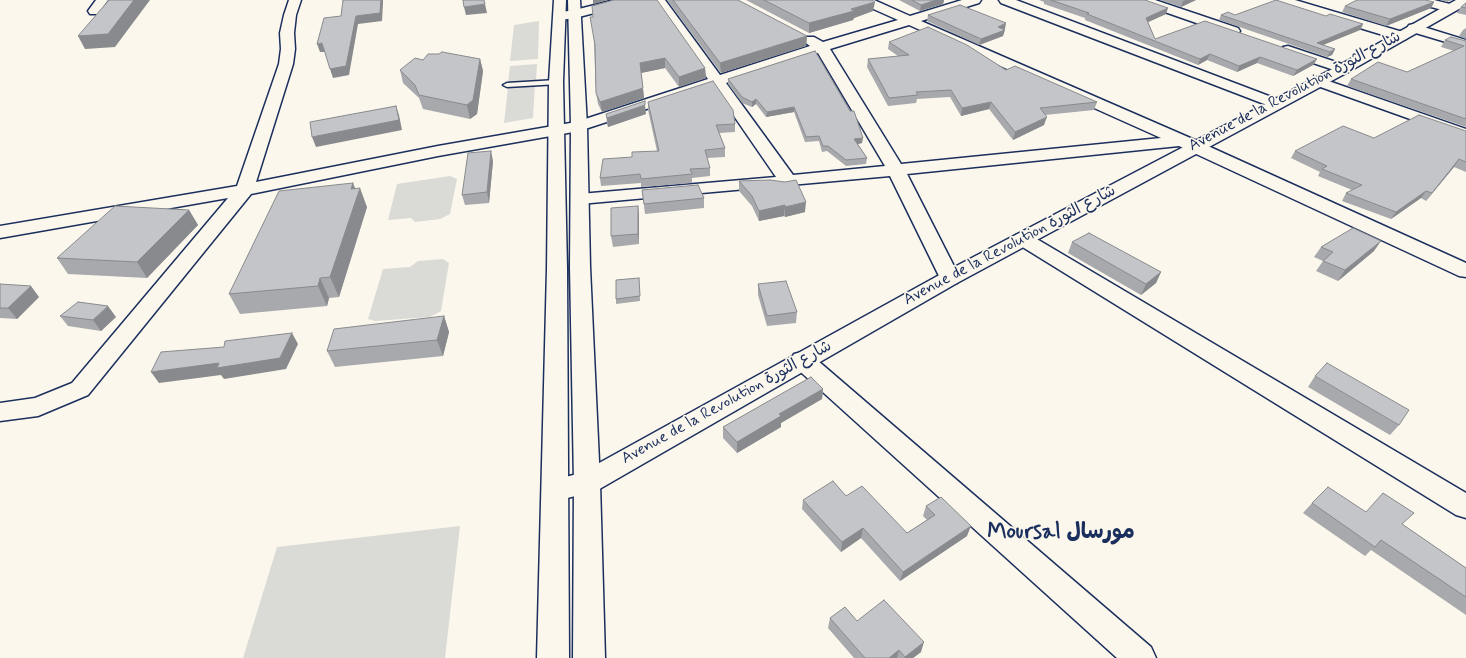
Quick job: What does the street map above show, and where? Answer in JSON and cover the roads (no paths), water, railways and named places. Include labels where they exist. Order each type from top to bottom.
[{"type":"street","points":[[94,11],[102,0]]},
{"type":"street","points":[[0,412],[38,407],[80,389],[245,190],[286,64],[288,49],[287,33],[290,15],[295,0]]},
{"type":"street","points":[[567,7],[629,0]]},
{"type":"street","points":[[659,0],[718,80],[788,181]]},
{"type":"street","points":[[864,0],[1188,144],[1466,271]]},
{"type":"street","points":[[3,234],[245,190],[438,151],[579,126],[718,80],[975,0]]},
{"type":"street","points":[[1005,0],[1277,104]]},
{"type":"street","points":[[1143,0],[1247,36]]},
{"type":"street","points":[[1282,0],[1407,32],[1466,44]]},
{"type":"street","points":[[1420,0],[1458,4]]},
{"type":"street","name":"Avenue de la Revolution شارع الثورة","points":[[555,490],[587,483],[802,360],[1023,239],[1188,144],[1277,104],[1320,82],[1458,4]]},
{"type":"street","points":[[553,658],[557,269],[556,82],[567,7]]},
{"type":"street","points":[[567,7],[579,126],[580,267],[587,483],[589,658]]},
{"type":"street","points":[[795,32],[822,47],[896,170],[950,278]]},
{"type":"street","points":[[1277,46],[1343,69]]},
{"type":"street","points":[[1320,82],[1466,134]]},
{"type":"street","points":[[580,199],[1188,144]]},
{"type":"street","points":[[1023,239],[1466,507]]},
{"type":"street","points":[[802,360],[1140,658]]},
{"type":"lane","points":[[508,85],[556,82]]},
{"type":"district","name":"Moursal مورسال","points":[[1061,533]]}]
